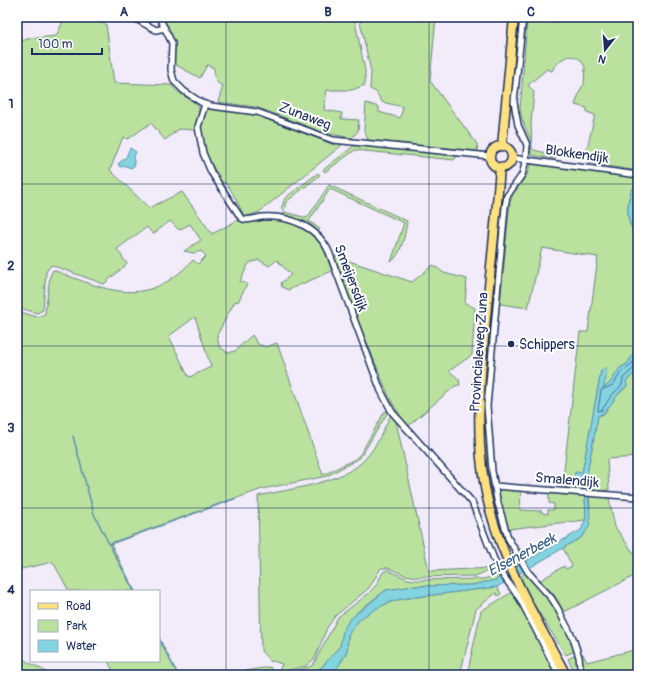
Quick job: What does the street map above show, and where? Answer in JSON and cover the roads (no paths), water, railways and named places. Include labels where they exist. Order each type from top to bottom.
[{"type":"main road","points":[[502,146],[514,17]]},
{"type":"main road","points":[[502,146],[510,150],[512,158],[508,164],[500,167],[494,164],[490,156],[494,149],[502,146]]},
{"type":"main road","name":"Provincialeweg Zuna","points":[[500,167],[481,376],[478,422],[480,447],[486,491],[494,524],[516,579],[566,675]]},
{"type":"street","name":"Zunaweg","points":[[159,17],[173,47],[172,70],[174,81],[184,92],[205,104],[257,112],[323,137],[338,141],[490,156]]},
{"type":"street","name":"Provincialeweg Zuna","points":[[523,17],[514,102],[518,125],[527,145],[526,160],[522,175],[508,196],[505,207],[487,406],[488,440],[494,486],[508,538],[528,572],[552,599],[557,607],[573,638],[579,657],[581,675]]},
{"type":"street","points":[[134,18],[156,30],[165,28]]},
{"type":"street","name":"Smeijersdijk","points":[[205,104],[198,127],[202,150],[211,172],[228,196],[238,215],[246,220],[267,217],[289,220],[306,226],[318,235],[329,252],[384,397],[392,412],[472,502],[490,553],[502,574],[520,599],[559,675]]},
{"type":"street","name":"Blokkendijk","points":[[512,158],[638,175]]},
{"type":"street","name":"Smalendijk","points":[[494,486],[638,497]]},
{"type":"water","points":[[130,148],[136,152],[133,158],[135,165],[131,168],[126,166],[120,167],[118,164],[126,157]]},
{"type":"water","points":[[638,187],[638,193],[634,202],[634,213],[638,234],[630,225],[628,206],[632,189]]},
{"type":"water","points":[[638,347],[638,370],[626,381],[627,386],[605,411],[598,416],[587,474],[590,517],[589,527],[582,537],[497,587],[401,599],[389,602],[360,619],[348,635],[347,651],[338,667],[330,675],[302,675],[321,668],[340,646],[343,631],[349,620],[386,590],[414,586],[472,585],[496,580],[517,566],[581,530],[586,518],[585,496],[582,486],[574,479],[575,472],[582,473],[601,371],[606,367],[606,378],[603,388],[610,383],[620,368],[627,364]]},
{"type":"waterway","points":[[73,436],[94,514],[109,544],[236,498]]},
{"type":"waterway","points":[[109,544],[133,590]]},
{"type":"waterway","points":[[160,641],[178,675]]},
{"type":"place","name":"Schippers","points":[[511,344]]},
{"type":"water label","name":"Elsenerbeek","points":[[522,555]]}]
